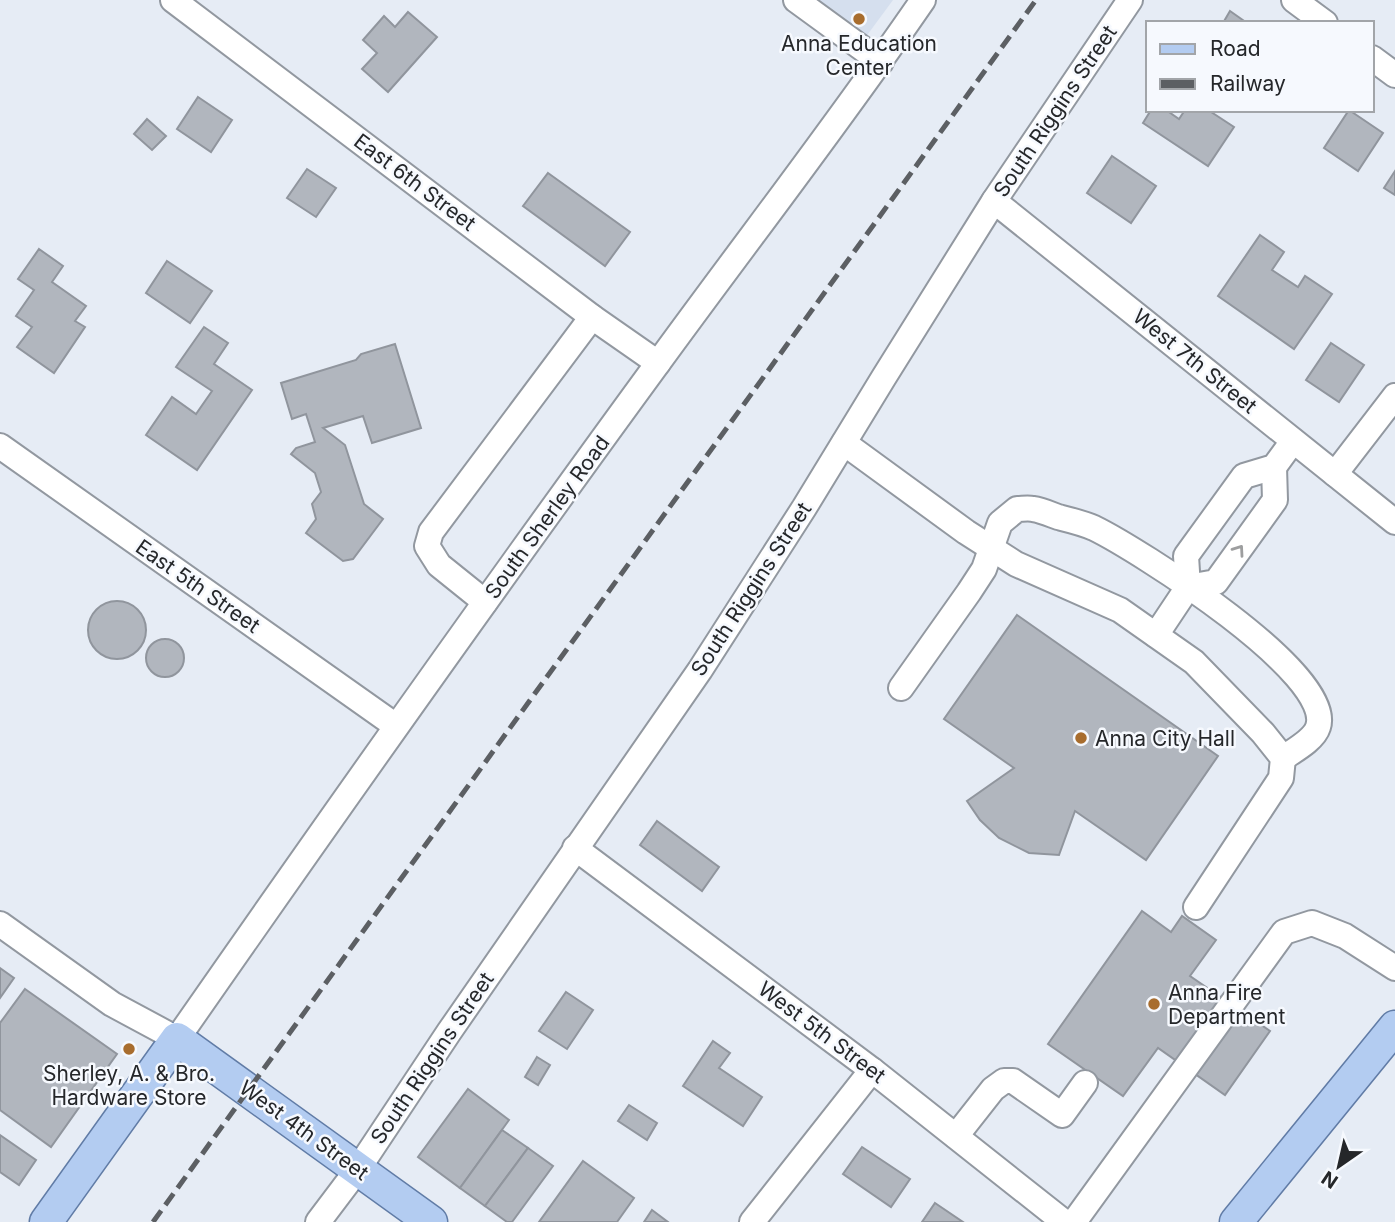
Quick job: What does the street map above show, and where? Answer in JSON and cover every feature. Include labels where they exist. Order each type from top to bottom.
[{"type":"main road","points":[[1236,1222],[1395,1027]]},
{"type":"main road","name":"West 4th Street","points":[[177,1039],[431,1222]]},
{"type":"main road","points":[[46,1222],[177,1039]]},
{"type":"street","name":"East 6th Street","points":[[173,0],[592,317],[658,363]]},
{"type":"street","points":[[796,0],[881,62]]},
{"type":"street","name":"South Sherley Road","points":[[177,1039],[485,602],[881,62],[923,0]]},
{"type":"street","name":"South Riggins Street","points":[[318,1222],[358,1169],[575,848],[700,670],[994,201],[1129,0]]},
{"type":"street","points":[[1294,0],[1322,21]]},
{"type":"street","points":[[1374,59],[1395,75]]},
{"type":"street","name":"West 7th Street","points":[[994,201],[1395,522]]},
{"type":"street","points":[[485,602],[439,565],[427,546],[431,531],[592,317]]},
{"type":"street","points":[[1335,474],[1395,396]]},
{"type":"street","points":[[1188,587],[1216,582],[1275,500],[1274,467],[1293,440]]},
{"type":"street","points":[[844,443],[966,532],[1016,564],[1120,610],[1194,662],[1263,733],[1283,758],[1281,778],[1196,907]]},
{"type":"street","name":"East 5th Street","points":[[0,446],[396,726]]},
{"type":"street","points":[[1156,635],[1188,587],[1186,556],[1244,476],[1274,467]]},
{"type":"street","points":[[901,688],[984,569],[1000,523],[1017,509],[1033,509],[1092,528],[1152,562],[1223,611],[1272,650],[1308,690],[1318,708],[1318,727],[1307,742],[1283,758]]},
{"type":"street","name":"West 5th Street","points":[[575,848],[872,1069],[1064,1222]]},
{"type":"street","points":[[1074,1222],[1284,932],[1312,923],[1345,936],[1395,968]]},
{"type":"street","points":[[0,924],[112,1004],[177,1039]]},
{"type":"street","points":[[752,1222],[872,1069]]},
{"type":"street","points":[[956,1136],[993,1089],[1004,1080],[1013,1081],[1062,1115],[1085,1083]]},
{"type":"shaded area","name":"Anna Education Center","points":[[813,0],[893,0],[865,38]]},
{"type":"building","points":[[1230,11],[1244,21],[1224,21]]},
{"type":"building","points":[[408,12],[437,37],[388,92],[362,69],[377,53],[363,40],[384,16],[395,27]]},
{"type":"building","points":[[198,97],[232,120],[211,152],[177,129]]},
{"type":"building","points":[[1150,112],[1169,112],[1179,119],[1184,112],[1211,112],[1234,127],[1208,166],[1143,123]]},
{"type":"building","points":[[1348,112],[1352,112],[1383,133],[1358,171],[1324,148]]},
{"type":"building","points":[[147,119],[166,136],[152,150],[134,134]]},
{"type":"building","points":[[1112,156],[1156,186],[1131,223],[1087,193]]},
{"type":"building","points":[[307,169],[336,188],[316,217],[287,198]]},
{"type":"building","points":[[1395,171],[1395,195],[1384,188]]},
{"type":"building","points":[[548,173],[630,232],[605,266],[523,206]]},
{"type":"building","points":[[1260,235],[1284,252],[1272,270],[1298,287],[1305,276],[1332,294],[1294,349],[1218,296]]},
{"type":"building","points":[[39,249],[63,266],[52,282],[86,306],[75,321],[85,327],[54,373],[17,347],[32,327],[16,316],[34,290],[18,279]]},
{"type":"building","points":[[167,261],[212,291],[190,323],[146,293]]},
{"type":"building","points":[[204,327],[228,343],[214,364],[252,390],[197,470],[146,435],[172,397],[196,414],[212,391],[176,367]]},
{"type":"building","points":[[1331,343],[1364,365],[1339,402],[1306,380]]},
{"type":"building","points":[[395,344],[421,428],[372,443],[363,416],[323,428],[345,445],[364,504],[383,519],[353,559],[343,561],[306,533],[316,519],[312,504],[321,492],[315,473],[291,454],[296,448],[315,442],[306,414],[292,419],[281,383],[356,360],[361,354]]},
{"type":"building","points":[[111,601],[123,601],[138,609],[146,624],[146,636],[138,651],[123,659],[111,659],[96,651],[88,636],[88,624],[96,609]]},
{"type":"building","name":"Anna City Hall","points":[[1017,615],[1218,756],[1146,860],[1075,811],[1059,855],[1029,853],[999,838],[980,820],[967,801],[1014,768],[944,719]]},
{"type":"building","points":[[165,639],[179,644],[184,658],[179,672],[165,677],[151,672],[146,658],[151,644]]},
{"type":"building","points":[[657,821],[719,867],[702,891],[640,845]]},
{"type":"building","name":"Anna Fire Department","points":[[1142,911],[1171,932],[1182,916],[1216,940],[1190,976],[1270,1031],[1225,1095],[1158,1048],[1123,1096],[1048,1044]]},
{"type":"building","points":[[0,968],[14,978],[0,998]]},
{"type":"building","points":[[25,989],[117,1054],[51,1147],[0,1110],[0,1023]]},
{"type":"building","points":[[566,992],[593,1010],[567,1049],[539,1031]]},
{"type":"building","points":[[713,1041],[730,1053],[719,1068],[762,1097],[743,1126],[683,1086]]},
{"type":"building","points":[[537,1057],[550,1065],[538,1085],[525,1077]]},
{"type":"building","points":[[468,1089],[509,1120],[460,1188],[418,1157]]},
{"type":"building","points":[[629,1105],[657,1123],[647,1140],[618,1121]]},
{"type":"building","points":[[502,1130],[528,1148],[485,1206],[460,1188]]},
{"type":"building","points":[[0,1135],[36,1160],[19,1185],[0,1172]]},
{"type":"building","points":[[862,1147],[910,1179],[891,1207],[843,1174]]},
{"type":"building","points":[[528,1148],[553,1166],[512,1222],[507,1222],[485,1206]]},
{"type":"building","points":[[583,1161],[634,1198],[617,1222],[539,1222]]},
{"type":"building","points":[[935,1203],[963,1222],[922,1222]]},
{"type":"building","points":[[652,1210],[668,1222],[644,1222]]},
{"type":"railway","points":[[153,1222],[1036,0]]},
{"type":"place","name":"Anna Education Center","points":[[859,19]]},
{"type":"place","name":"Anna City Hall","points":[[1081,738]]},
{"type":"place","name":"Anna Fire Department","points":[[1154,1004]]},
{"type":"place","name":"Sherley, A. & Bro. Hardware Store","points":[[129,1049]]}]
